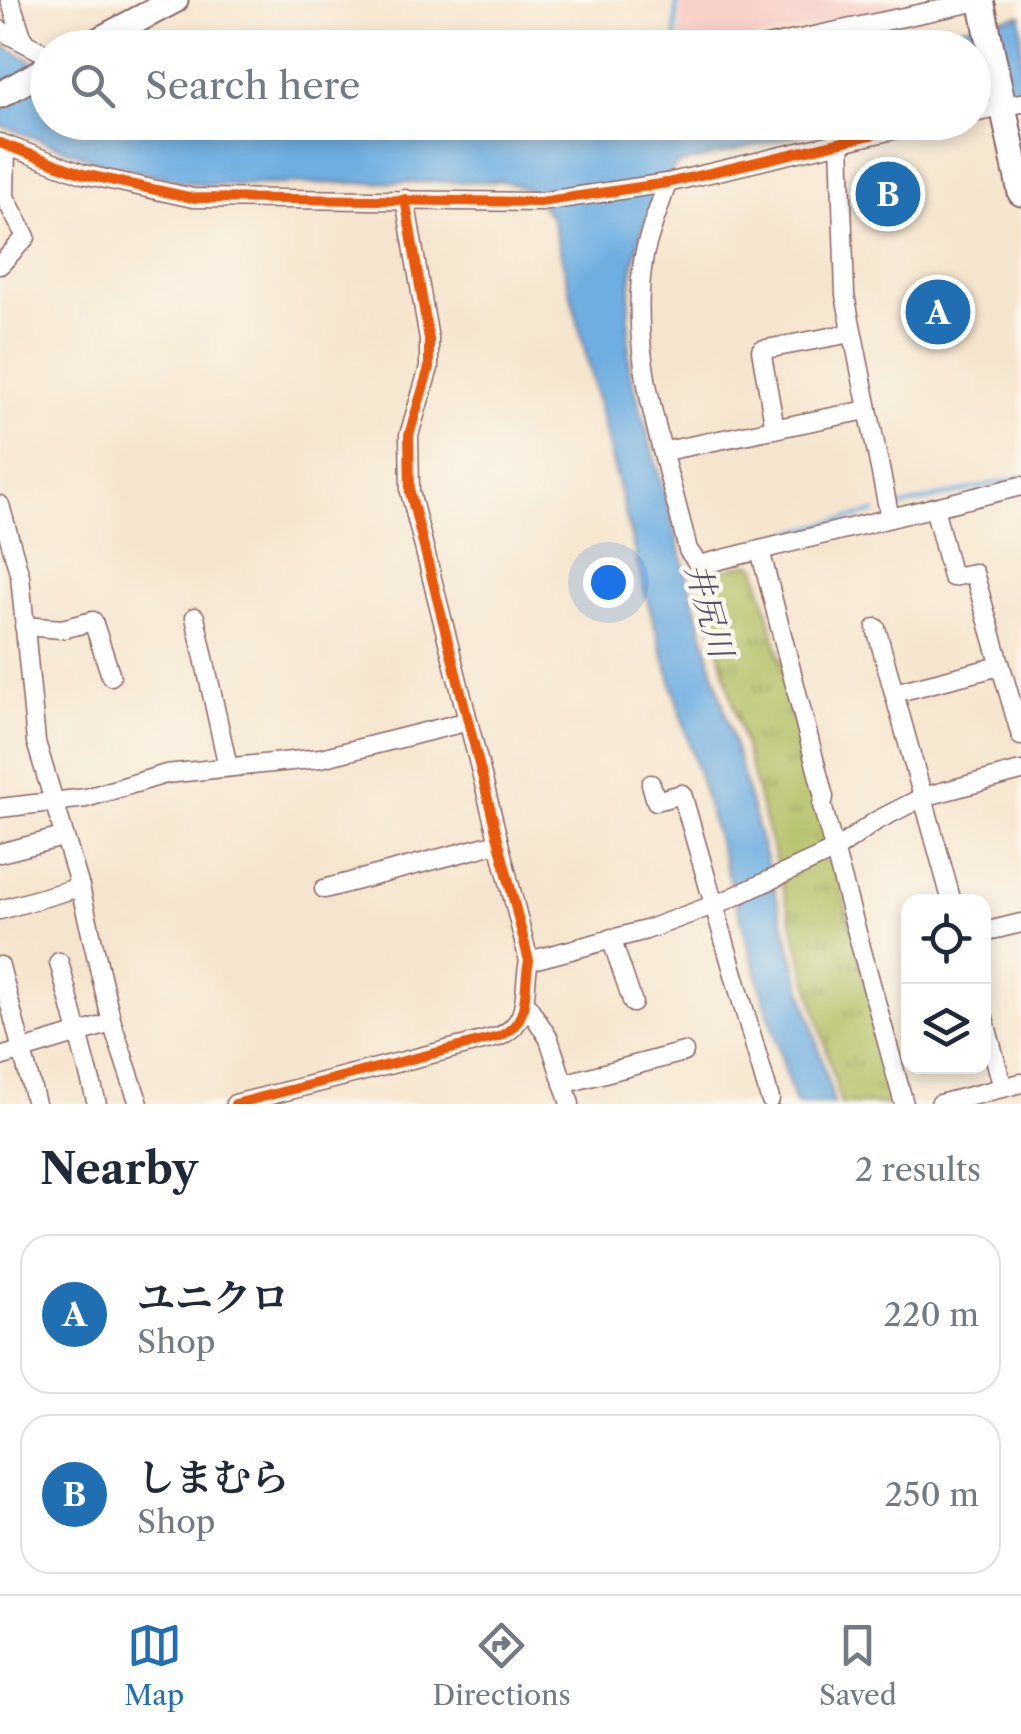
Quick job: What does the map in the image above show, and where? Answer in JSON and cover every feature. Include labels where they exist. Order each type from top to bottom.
[{"type":"highway","points":[[118,30],[175,0]]},
{"type":"highway","points":[[982,0],[990,30]]},
{"type":"highway","points":[[991,36],[1008,104],[1021,193]]},
{"type":"highway","points":[[0,95],[30,78]]},
{"type":"street","points":[[10,0],[24,42]]},
{"type":"street","points":[[841,30],[982,0]]},
{"type":"street","points":[[0,30],[30,45]]},
{"type":"street","points":[[0,265],[26,237],[20,219],[5,197],[3,145],[83,174],[193,198],[540,202],[667,183],[840,140],[839,203],[852,333],[890,518]]},
{"type":"street","points":[[667,183],[644,254],[639,299],[642,362],[688,550],[699,564],[1021,486]]},
{"type":"street","points":[[235,1104],[498,1037],[517,1024],[526,1003],[530,960],[466,722],[406,464],[413,416],[429,368],[429,339],[405,200]]},
{"type":"street","points":[[775,429],[761,350],[852,333]]},
{"type":"street","points":[[664,451],[867,410]]},
{"type":"street","points":[[0,505],[20,576],[36,742],[51,803],[80,888],[112,1023],[139,1104]]},
{"type":"street","points":[[934,507],[952,577],[974,573],[1021,736]]},
{"type":"street","points":[[760,550],[904,1104]]},
{"type":"street","points":[[196,617],[228,766]]},
{"type":"street","points":[[24,626],[62,629],[94,621],[111,676]]},
{"type":"street","points":[[876,628],[950,894]]},
{"type":"street","points":[[894,693],[1000,666]]},
{"type":"street","points":[[0,808],[86,798],[144,778],[321,758],[466,722]]},
{"type":"street","points":[[530,960],[720,903],[835,850],[876,821],[923,796],[1021,771]]},
{"type":"street","points":[[651,784],[656,801],[682,794],[720,903],[770,1099]]},
{"type":"street","points":[[0,853],[64,837]]},
{"type":"street","points":[[324,889],[498,844]]},
{"type":"street","points":[[0,910],[80,888]]},
{"type":"street","points":[[991,930],[1021,923]]},
{"type":"street","points":[[612,938],[633,1002]]},
{"type":"street","points":[[59,962],[97,1104]]},
{"type":"street","points":[[1,976],[35,1104]]},
{"type":"street","points":[[526,1003],[550,1039],[570,1104]]},
{"type":"street","points":[[0,1058],[112,1023]]},
{"type":"street","points":[[940,1104],[1012,1085],[991,1035]]},
{"type":"street","points":[[563,1084],[684,1052]]},
{"type":"shaded area","points":[[682,0],[931,0],[795,30],[681,30]]},
{"type":"green space","points":[[750,563],[756,567],[898,1104],[841,1104],[707,606],[706,575]]},
{"type":"water","points":[[1021,15],[1021,90],[991,96],[991,30],[946,30]]},
{"type":"water","points":[[0,44],[30,60],[30,136],[0,125]]},
{"type":"water","points":[[40,140],[776,140],[676,165],[660,189],[634,262],[629,367],[834,1104],[795,1104],[643,585],[552,218],[528,189],[503,181],[202,185],[108,165]]},
{"type":"waterway","points":[[676,30],[677,0]]},
{"type":"waterway","points":[[898,507],[1021,477]]},
{"type":"waterway","points":[[764,544],[763,539],[875,512]]},
{"type":"waterway","points":[[831,800],[838,830]]},
{"type":"cycle path","points":[[0,143],[83,174],[193,198],[540,202],[667,183],[850,140]]},
{"type":"cycle path","points":[[235,1104],[498,1037],[517,1023],[524,1004],[529,961],[410,492],[409,435],[429,368],[429,339],[405,199]]},
{"type":"place","name":"しまむら","points":[[888,194]]},
{"type":"place","name":"ユニクロ","points":[[938,312]]},
{"type":"water label","name":"井尻川","points":[[709,610]]}]
